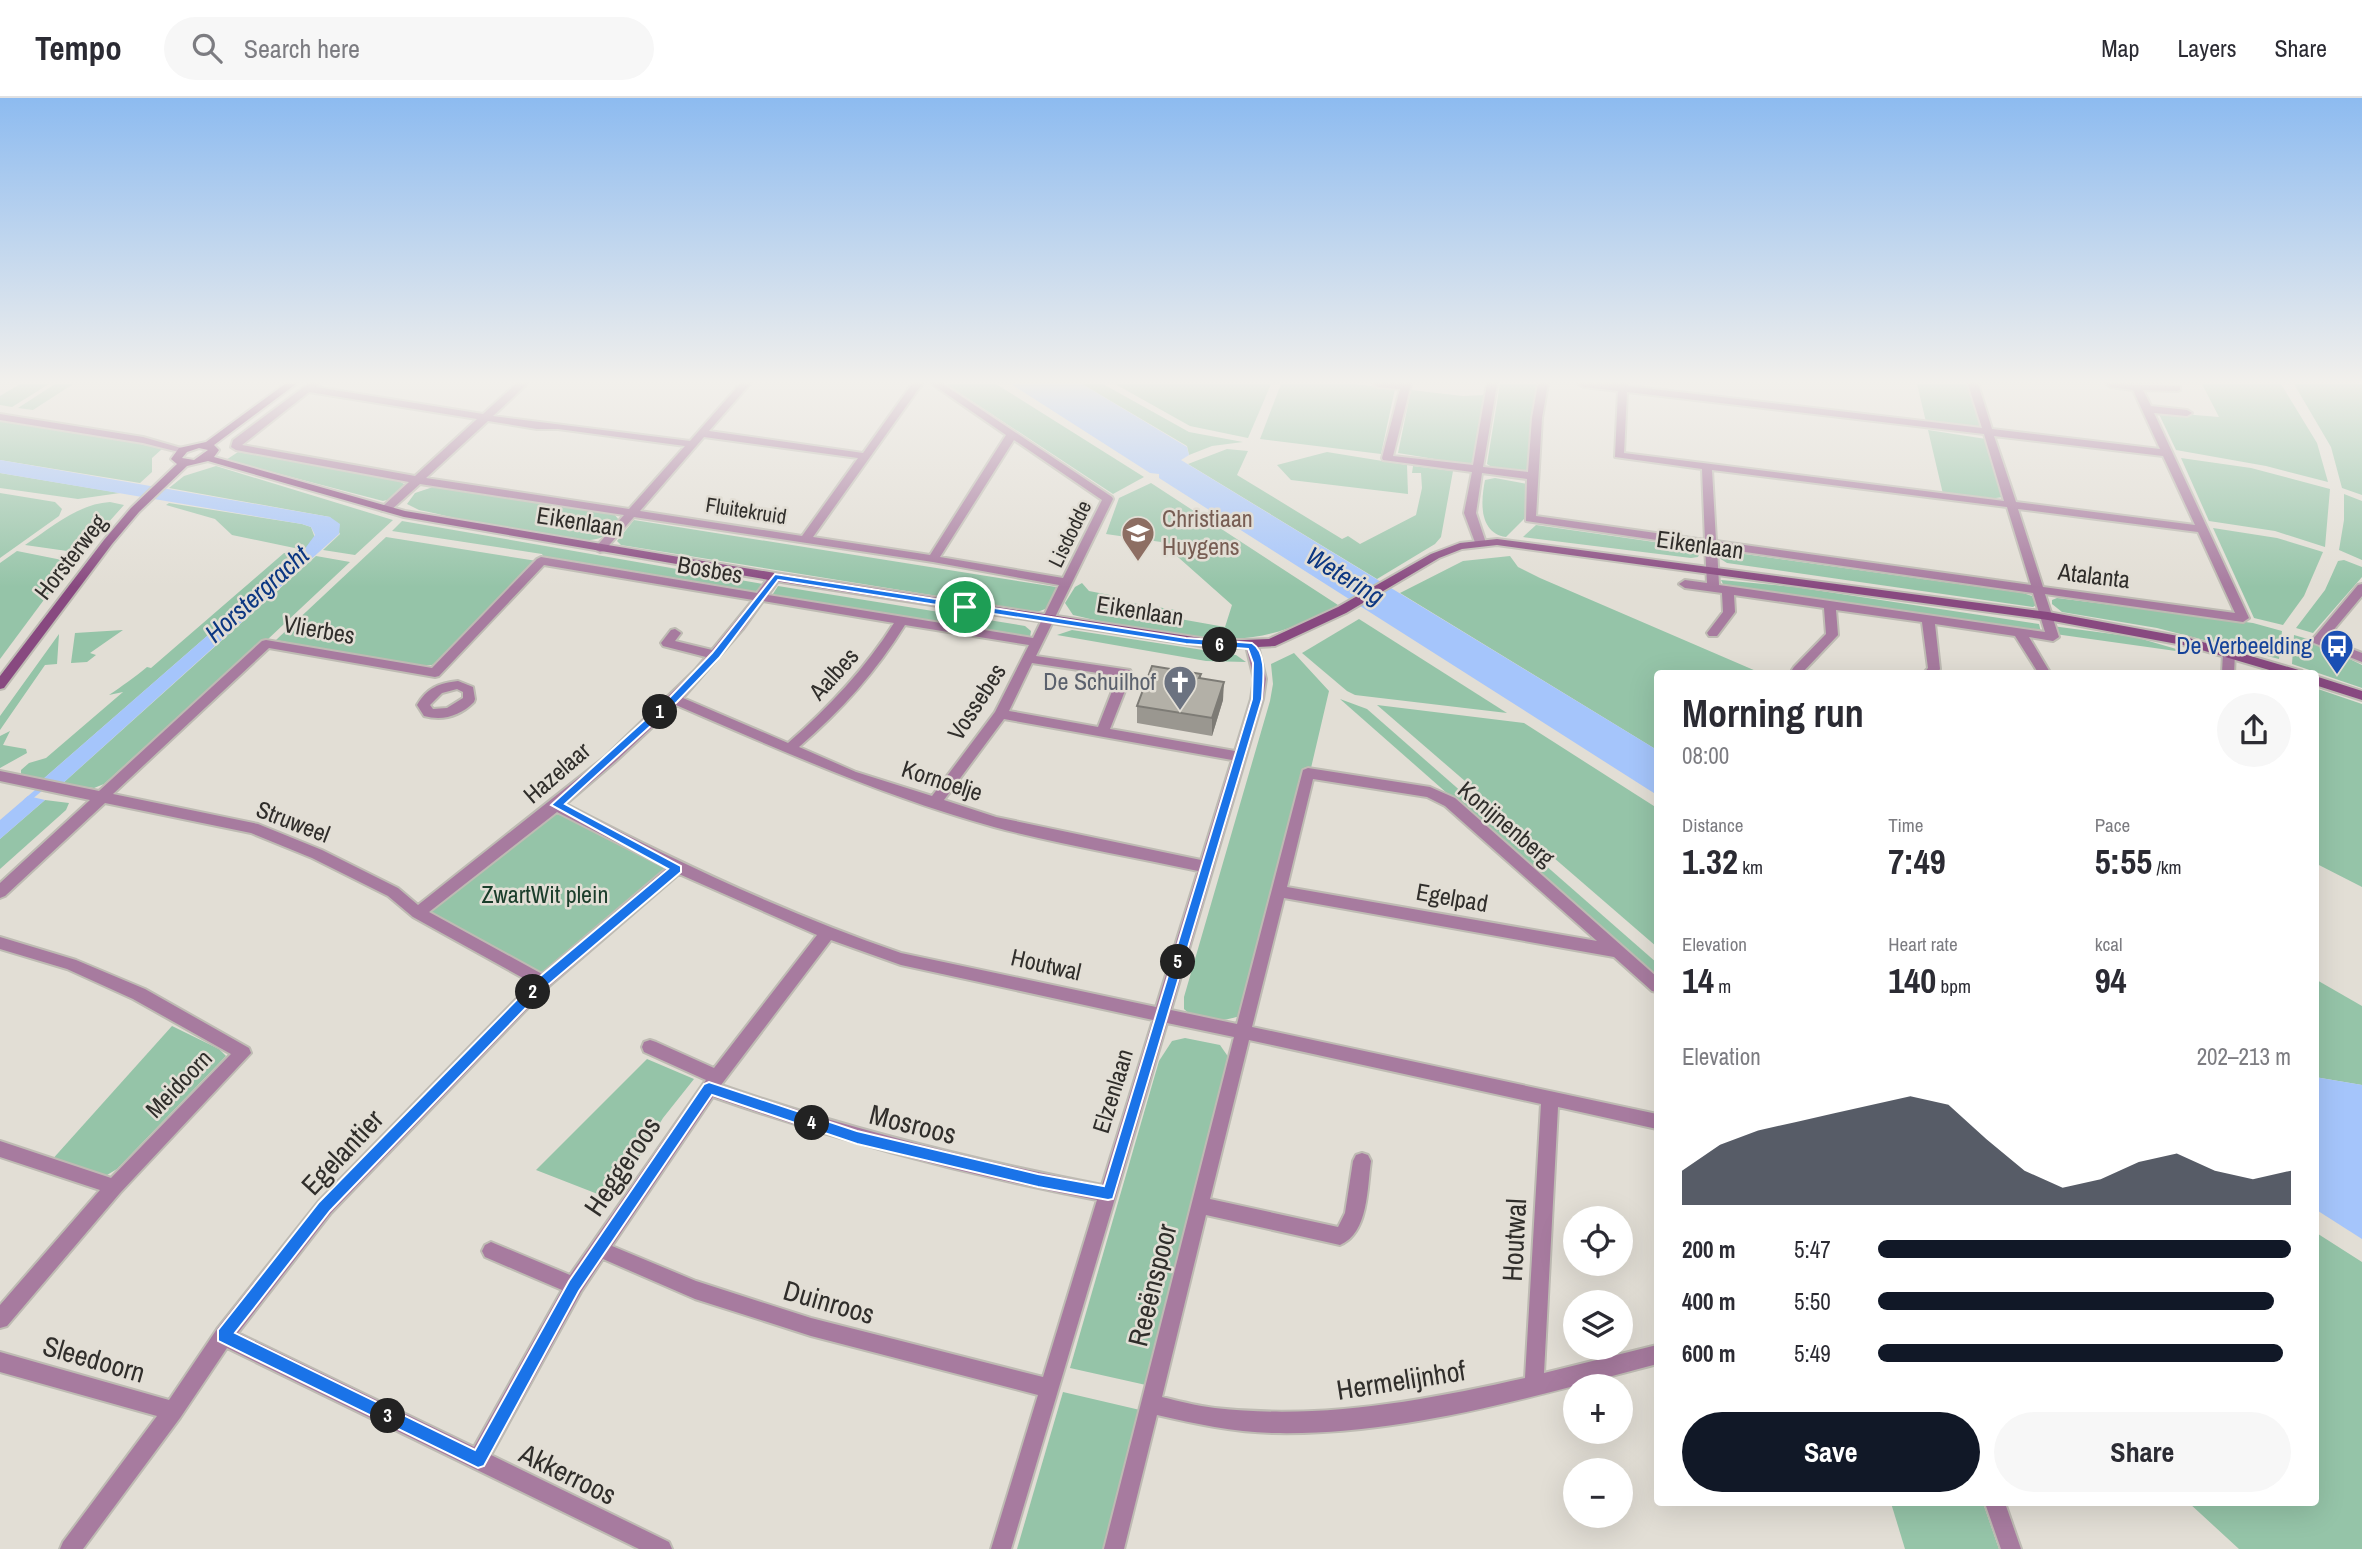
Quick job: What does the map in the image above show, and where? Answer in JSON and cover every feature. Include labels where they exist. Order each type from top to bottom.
[{"type":"street","points":[[182,452],[176,459],[184,463],[206,452]]},
{"type":"street","name":"Eikenlaan","points":[[209,452],[386,509],[600,549],[1186,641],[1252,646],[1271,643],[1342,610],[1402,573],[1460,546],[1480,543],[1552,547],[2048,617],[2229,652],[2285,670]]},
{"type":"street","name":"Fluitekruid","points":[[251,452],[933,559],[1068,583]]},
{"type":"street","points":[[386,509],[449,452]]},
{"type":"street","points":[[600,549],[685,452]]},
{"type":"street","points":[[834,452],[865,456]]},
{"type":"street","points":[[805,540],[868,452]]},
{"type":"street","points":[[933,559],[1001,452]]},
{"type":"street","name":"Lisdodde","points":[[1040,452],[1108,499],[1050,620]]},
{"type":"street","points":[[1389,452],[1387,458],[1533,476]]},
{"type":"street","points":[[1480,543],[1470,513],[1481,452]]},
{"type":"street","name":"Atalanta","points":[[1536,452],[1530,519],[2243,618],[2167,453]]},
{"type":"street","points":[[1619,452],[1619,455],[1707,467],[2203,529]]},
{"type":"street","points":[[1685,584],[2053,637],[1995,452]]},
{"type":"street","points":[[2156,452],[2167,453]]},
{"type":"street","name":"Horsterweg","points":[[0,685],[135,510],[184,463]]},
{"type":"street","points":[[1707,467],[1713,588]]},
{"type":"street","name":"Bosbes","points":[[435,673],[541,561],[1038,643]]},
{"type":"street","name":"Hazelaar","points":[[418,913],[556,805],[674,699],[715,655],[761,599],[775,577]]},
{"type":"street","points":[[2362,588],[2319,640],[2362,658]]},
{"type":"street","points":[[1713,633],[1729,612],[1728,590]]},
{"type":"street","points":[[1798,670],[1832,635],[1830,606]]},
{"type":"street","name":"Vossebes","points":[[934,803],[1001,714],[1050,620]]},
{"type":"street","points":[[1928,620],[1933,670]]},
{"type":"street","name":"Aalbes","points":[[790,748],[855,690],[881,655],[901,621]]},
{"type":"street","points":[[675,633],[667,643],[715,655]]},
{"type":"street","points":[[2020,633],[2043,670]]},
{"type":"street","name":"Vlierbes","points":[[102,798],[266,644],[435,673]]},
{"type":"street","name":"Elzenlaan","points":[[1001,1549],[1240,757],[1260,679],[1252,646]]},
{"type":"street","points":[[2228,670],[2229,652]]},
{"type":"street","name":"Vossebes","points":[[1031,659],[1126,673],[1102,733]]},
{"type":"street","points":[[435,673],[442,687]]},
{"type":"street","points":[[2319,681],[2362,696]]},
{"type":"street","name":"Kornoelje","points":[[674,699],[851,775],[934,803],[1062,839],[1208,867]]},
{"type":"street","points":[[1001,714],[1240,757]]},
{"type":"street","name":"Konijnenberg","points":[[1245,1034],[1308,773],[1430,792],[1450,802],[1654,983]]},
{"type":"street","name":"Struweel","points":[[0,776],[253,828],[317,854],[383,887],[418,913],[543,982]]},
{"type":"street","points":[[0,892],[102,798]]},
{"type":"street","name":"Houtwal","points":[[556,805],[676,869],[827,935],[901,959],[1161,1017],[1654,1120]]},
{"type":"street","name":"Egelantier","points":[[70,1549],[173,1411],[223,1336],[324,1207],[543,982],[676,869]]},
{"type":"street","name":"Egelpad","points":[[1279,891],[1617,951]]},
{"type":"street","name":"Heggeroos","points":[[478,1460],[574,1286],[713,1082],[827,935]]},
{"type":"street","name":"Meidoorn","points":[[0,943],[71,964],[139,994],[243,1053],[114,1187],[0,1319]]},
{"type":"street","name":"Reeënspoor","points":[[1114,1549],[1245,1034]]},
{"type":"street","points":[[650,1047],[713,1082]]},
{"type":"street","name":"Mosroos","points":[[713,1082],[857,1138],[1038,1181],[1108,1194]]},
{"type":"street","name":"Houtwal","points":[[1534,1384],[1550,1100]]},
{"type":"street","points":[[0,1149],[114,1187]]},
{"type":"street","points":[[1201,1205],[1340,1236],[1346,1233],[1353,1220],[1362,1161]]},
{"type":"street","name":"Duinroos","points":[[599,1249],[695,1290],[811,1327],[1050,1388]]},
{"type":"street","points":[[491,1251],[574,1286]]},
{"type":"street","name":"Akkerroos","points":[[223,1336],[662,1549]]},
{"type":"street","name":"Hermelijnhof","points":[[1152,1404],[1183,1415],[1256,1424],[1390,1414],[1654,1356]]},
{"type":"street","name":"Sleedoorn","points":[[0,1362],[173,1411]]},
{"type":"street","points":[[1996,1506],[2011,1549]]},
{"type":"green space","points":[[0,452],[159,452],[152,458],[152,472],[140,483],[0,460]]},
{"type":"green space","points":[[238,452],[397,480],[406,485],[391,499],[383,501],[226,460]]},
{"type":"green space","points":[[1049,452],[1104,452],[1144,477],[1113,494]]},
{"type":"green space","points":[[1220,452],[1248,452],[1237,475],[1342,539],[1348,536],[1360,544],[1416,515],[1422,488],[1421,473],[1412,473],[1413,466],[1453,471],[1441,537],[1435,544],[1377,579],[1188,464]]},
{"type":"green space","points":[[1327,452],[1407,465],[1408,494],[1291,480],[1277,465]]},
{"type":"green space","points":[[1474,452],[1472,463],[1465,464],[1398,453]]},
{"type":"green space","points":[[1489,452],[1533,452],[1532,464],[1524,472],[1495,469],[1487,464]]},
{"type":"green space","points":[[1933,452],[1990,452],[2005,497],[1986,499],[1943,494]]},
{"type":"green space","points":[[2186,452],[2319,452],[2328,482],[2266,466]]},
{"type":"green space","points":[[2332,452],[2362,452],[2362,495],[2342,488]]},
{"type":"green space","points":[[2181,458],[2251,468],[2330,489],[2325,547],[2275,531],[2209,521]]},
{"type":"green space","points":[[216,466],[393,520],[355,555],[323,550],[340,534],[330,517],[169,488],[184,476]]},
{"type":"green space","points":[[0,473],[120,493],[78,499],[0,488]]},
{"type":"green space","points":[[1495,478],[1528,484],[1525,518],[1506,537],[1490,529],[1484,514],[1485,480]]},
{"type":"green space","points":[[1151,483],[1338,605],[1286,629],[1234,639],[1163,633],[1073,615],[1065,603],[1075,587],[1082,583],[1089,591],[1120,597],[1119,601],[1182,611],[1180,619],[1225,627],[1232,605],[1161,542],[1106,534],[1119,498]]},
{"type":"green space","points":[[433,487],[614,514],[619,520],[600,538],[564,539],[484,525],[419,510],[407,504],[415,493]]},
{"type":"green space","points":[[0,493],[55,502],[62,509],[59,516],[0,558]]},
{"type":"green space","points":[[2344,494],[2362,501],[2362,560],[2339,550],[2344,520]]},
{"type":"green space","points":[[110,502],[124,505],[81,553],[25,545],[76,512]]},
{"type":"green space","points":[[169,503],[302,524],[311,527],[315,538],[304,550],[232,535],[215,519],[166,505]]},
{"type":"green space","points":[[634,520],[1056,587],[1048,608],[1037,612],[621,545],[617,541]]},
{"type":"green space","points":[[402,521],[763,584],[754,595],[547,563],[542,554],[392,531]]},
{"type":"green space","points":[[1536,525],[1689,547],[1700,552],[1698,557],[1691,558],[1523,537]]},
{"type":"green space","points":[[2213,528],[2277,538],[2323,552],[2304,596],[2283,625],[2254,618]]},
{"type":"green space","points":[[386,537],[537,561],[444,658],[432,665],[411,666],[276,640]]},
{"type":"green space","points":[[17,551],[72,562],[0,659],[0,563]]},
{"type":"green space","points":[[1719,552],[2023,593],[2032,596],[2036,605],[2033,607],[1727,563],[1719,558]]},
{"type":"green space","points":[[284,553],[301,554],[42,780],[21,775],[21,770],[29,763],[46,758],[123,692],[109,695],[147,667],[151,668]]},
{"type":"green space","points":[[316,556],[350,562],[267,640],[262,640],[104,784],[94,788],[62,784]]},
{"type":"green space","points":[[1510,556],[1518,567],[1540,578],[1754,670],[1654,670],[1654,748],[1400,593],[1463,561]]},
{"type":"green space","points":[[2344,560],[2362,567],[2362,577],[2313,633],[2296,628],[2325,590],[2338,561]]},
{"type":"green space","points":[[1721,580],[1795,587],[2039,624],[2041,632],[1724,586]]},
{"type":"green space","points":[[778,586],[1025,626],[1031,631],[1030,637],[1022,638],[771,597]]},
{"type":"green space","points":[[2057,598],[2253,623],[2282,631],[2279,659],[2157,628],[2062,612],[2052,604],[2052,600]]},
{"type":"green space","points":[[1359,619],[1507,713],[1355,695],[1347,691],[1302,653]]},
{"type":"green space","points":[[2052,626],[2135,637],[2190,653],[2055,634]]},
{"type":"green space","points":[[123,630],[90,653],[96,655],[87,662],[71,663],[75,633]]},
{"type":"green space","points":[[1072,630],[1236,655],[1246,662],[1206,661],[1057,635]]},
{"type":"green space","points":[[59,634],[57,664],[45,665],[0,730],[0,716]]},
{"type":"green space","points":[[2294,635],[2311,640],[2362,665],[2362,688],[2319,673],[2319,670],[2292,664]]},
{"type":"green space","points":[[1294,653],[1329,691],[1311,768],[1305,767],[1240,1016],[1225,1020],[1203,1019],[1184,1009],[1184,997],[1270,701],[1273,684],[1271,664]]},
{"type":"green space","points":[[2319,689],[2362,704],[2362,887],[2319,865]]},
{"type":"green space","points":[[1340,699],[1367,709],[1654,960],[1654,975]]},
{"type":"green space","points":[[1377,705],[1524,723],[1654,806],[1654,944]]},
{"type":"green space","points":[[10,731],[3,745],[26,749],[27,753],[0,768],[0,736]]},
{"type":"green space","points":[[45,800],[69,803],[66,810],[0,869],[0,839]]},
{"type":"green space","name":"ZwartWit plein","points":[[556,805],[676,869],[543,982],[418,913]]},
{"type":"green space","points":[[2319,981],[2362,1006],[2362,1085],[2319,1078]]},
{"type":"green space","points":[[172,1026],[219,1049],[226,1056],[117,1169],[102,1178],[50,1162]]},
{"type":"green space","points":[[1185,1038],[1220,1045],[1229,1058],[1146,1385],[1070,1368],[1159,1061],[1172,1041]]},
{"type":"green space","points":[[647,1059],[694,1079],[663,1118],[613,1200],[536,1170]]},
{"type":"green space","points":[[2319,1235],[2362,1262],[2362,1549],[2239,1549],[2192,1506],[2319,1506]]},
{"type":"green space","points":[[1063,1392],[1140,1410],[1104,1549],[1017,1549]]},
{"type":"green space","points":[[1892,1506],[1984,1506],[1999,1549],[1905,1549]]},
{"type":"water","name":"Wetering","points":[[1117,452],[1188,452],[1189,455],[1181,460],[1654,748],[1654,793],[1159,478],[1159,474],[1150,473]]},
{"type":"water","points":[[0,460],[330,517],[340,524],[339,534],[62,784],[42,780],[301,554],[315,535],[311,527],[302,524],[0,473]]},
{"type":"water","points":[[28,796],[45,800],[0,839],[0,820]]},
{"type":"water","points":[[2319,1078],[2362,1085],[2362,1239],[2319,1212]]},
{"type":"building","points":[[1152,666],[1201,674],[1199,678],[1224,682],[1212,718],[1137,706]]},
{"type":"waterway","name":"Horstergracht","points":[[26,801],[45,785]]},
{"type":"place","name":"Christiaan Huygens","points":[[1138,563]]},
{"type":"place","name":"De Verbeelding","points":[[2337,676]]},
{"type":"place","name":"De Schuilhof","points":[[1180,712]]},
{"type":"route","points":[[775,577],[965,607],[1186,641],[1252,646],[1258,663],[1260,679],[1257,699],[1108,1194],[1038,1181],[857,1138],[709,1088],[574,1286],[478,1460],[223,1336],[324,1207],[543,982],[676,869],[556,805],[674,699],[715,655],[761,599],[775,577]]}]
